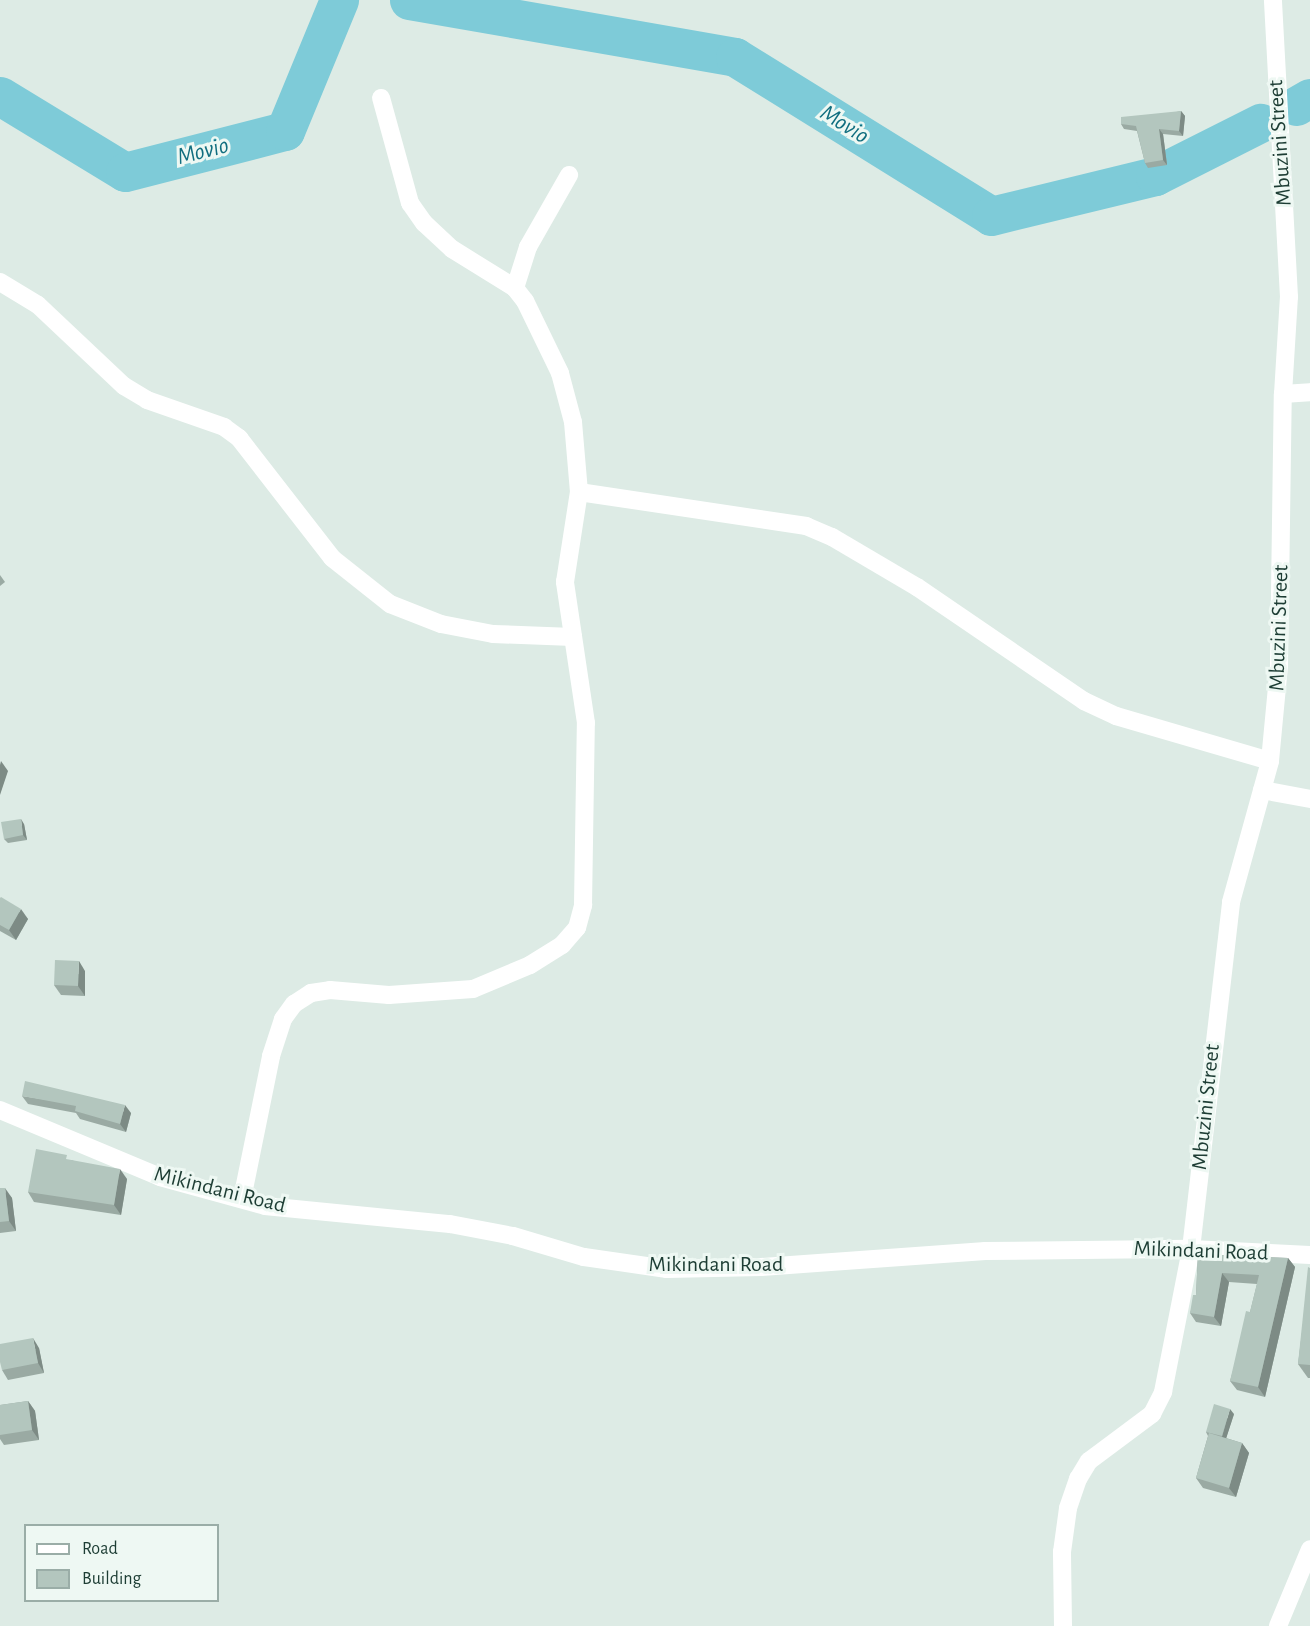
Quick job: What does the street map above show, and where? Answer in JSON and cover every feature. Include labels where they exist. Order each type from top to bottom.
[{"type":"street","name":"Mbuzini Street","points":[[1063,1626],[1062,1552],[1068,1508],[1078,1479],[1089,1461],[1152,1414],[1163,1392],[1191,1250],[1231,903],[1270,761],[1280,665],[1283,394],[1289,297],[1273,0]]},
{"type":"street","points":[[242,1199],[271,1056],[284,1019],[294,1004],[311,993],[330,990],[389,995],[473,989],[530,965],[562,945],[577,927],[586,865],[588,772],[586,723],[565,582],[579,492],[573,422],[560,373],[525,301],[514,288],[452,249],[424,223],[410,203],[396,163],[381,98]]},
{"type":"street","points":[[514,288],[528,247],[569,175]]},
{"type":"street","points":[[0,282],[38,305],[124,386],[147,400],[224,427],[239,438],[332,558],[390,604],[441,624],[493,634],[573,637]]},
{"type":"street","points":[[1283,394],[1310,392]]},
{"type":"street","points":[[579,492],[806,526],[832,537],[917,587],[1084,701],[1116,716],[1270,761]]},
{"type":"street","points":[[1262,790],[1310,799]]},
{"type":"street","name":"Mikindani Road","points":[[0,1110],[160,1177],[265,1206],[450,1224],[513,1236],[584,1257],[668,1269],[761,1267],[985,1251],[1191,1250],[1310,1255]]},
{"type":"street","points":[[1278,1626],[1310,1549]]},
{"type":"building","points":[[1181,111],[1179,131],[1159,129],[1163,160],[1145,163],[1136,126],[1121,124],[1121,117]]},
{"type":"building","points":[[21,819],[23,835],[4,839],[1,822]]},
{"type":"building","points":[[1,897],[21,909],[9,930],[0,925]]},
{"type":"building","points":[[55,960],[79,961],[78,986],[54,985]]},
{"type":"building","points":[[25,1081],[125,1105],[120,1124],[75,1111],[76,1106],[22,1096]]},
{"type":"building","points":[[36,1149],[67,1155],[66,1159],[120,1169],[114,1205],[28,1192]]},
{"type":"building","points":[[0,1188],[5,1188],[9,1221],[0,1222]]},
{"type":"building","points":[[1198,1254],[1288,1258],[1258,1387],[1230,1381],[1246,1311],[1250,1312],[1259,1275],[1222,1273],[1214,1317],[1190,1313],[1193,1295],[1196,1295]]},
{"type":"building","points":[[1308,1267],[1310,1268],[1310,1365],[1298,1364]]},
{"type":"building","points":[[33,1338],[38,1363],[2,1370],[0,1344]]},
{"type":"building","points":[[28,1401],[32,1430],[0,1435],[0,1405]]},
{"type":"building","points":[[1214,1404],[1230,1409],[1222,1436],[1206,1432]]},
{"type":"building","points":[[1209,1433],[1242,1443],[1229,1488],[1196,1478]]},
{"type":"waterway","name":"Movio","points":[[0,96],[125,172],[285,131],[339,0]]},
{"type":"waterway","name":"Movio","points":[[409,0],[735,57],[991,216],[1155,176],[1260,123]]},
{"type":"waterway","name":"Movio","points":[[1296,106],[1310,98]]}]
